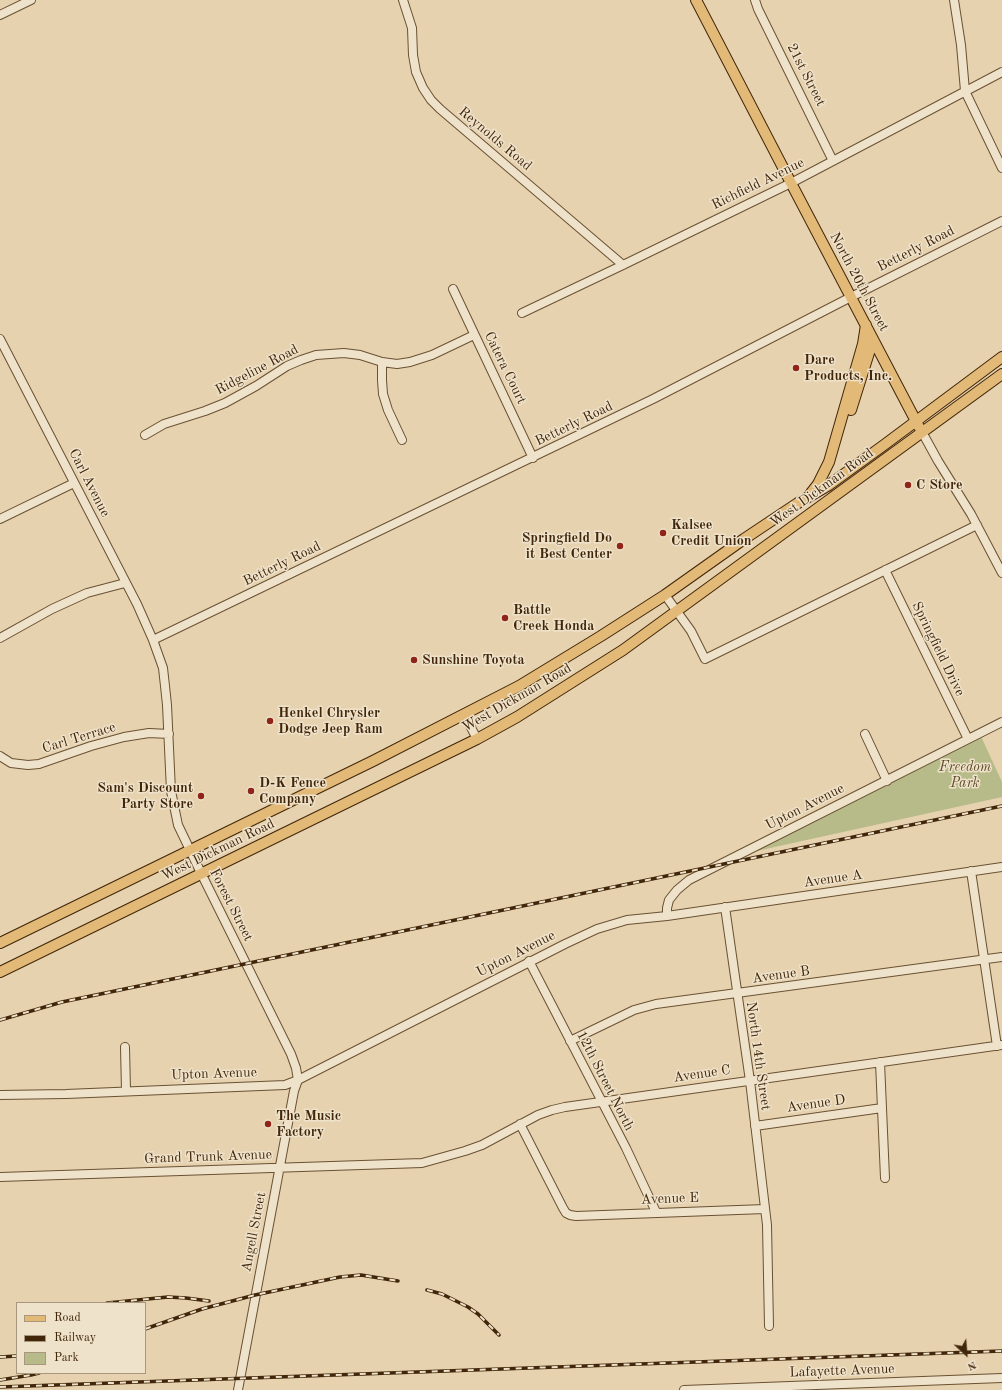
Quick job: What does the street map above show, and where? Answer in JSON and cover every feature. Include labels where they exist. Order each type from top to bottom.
[{"type":"main road","name":"North 20th Street","points":[[696,0],[922,432]]},
{"type":"main road","points":[[807,498],[818,484],[829,462],[863,344],[866,325]]},
{"type":"main road","points":[[821,507],[829,485],[839,446],[874,340]]},
{"type":"main road","name":"West Dickman Road","points":[[0,943],[373,761],[530,679],[665,595],[744,539],[829,485],[1002,357]]},
{"type":"main road","name":"West Dickman Road","points":[[0,972],[477,739],[517,717],[623,650],[1002,374]]},
{"type":"street","name":"Reynolds Road","points":[[403,0],[412,28],[413,55],[416,72],[423,88],[431,100],[623,265]]},
{"type":"street","name":"21st Street","points":[[755,0],[758,9],[833,161]]},
{"type":"street","points":[[954,0],[961,45],[965,91],[1002,168]]},
{"type":"street","points":[[0,15],[13,4],[25,1]]},
{"type":"street","name":"Richfield Avenue","points":[[522,312],[623,265],[791,183],[1002,72]]},
{"type":"street","name":"Betterly Road","points":[[153,640],[653,399],[1002,221]]},
{"type":"street","name":"Catera Court","points":[[453,289],[533,458]]},
{"type":"street","name":"Ridgeline Road","points":[[145,435],[164,424],[225,403],[256,386],[287,366],[316,355],[344,353],[360,355],[382,362],[397,364],[422,359],[474,335]]},
{"type":"street","name":"Carl Avenue","points":[[0,339],[137,604],[153,640]]},
{"type":"street","points":[[382,362],[383,394],[388,410],[402,440]]},
{"type":"street","name":"North 20th Street","points":[[922,432],[977,525],[1002,573]]},
{"type":"street","points":[[0,519],[74,483]]},
{"type":"street","points":[[665,595],[691,631],[705,659],[977,525]]},
{"type":"street","name":"Springfield Drive","points":[[885,570],[968,740]]},
{"type":"street","points":[[0,638],[52,609],[87,593],[125,583]]},
{"type":"street","name":"Forest Street","points":[[153,640],[162,668],[167,705],[172,798],[178,825],[200,873],[291,1054],[298,1080]]},
{"type":"street","points":[[464,714],[477,739]]},
{"type":"street","name":"Upton Avenue","points":[[0,1095],[66,1094],[285,1085],[298,1080],[530,962],[597,930],[627,920],[667,916],[669,900],[677,890],[689,880],[1002,722]]},
{"type":"street","name":"Carl Terrace","points":[[0,756],[11,763],[28,765],[39,764],[91,746],[124,737],[149,733],[169,734]]},
{"type":"street","points":[[865,734],[887,781]]},
{"type":"street","name":"Avenue A","points":[[667,916],[1002,867]]},
{"type":"street","points":[[972,871],[999,1046]]},
{"type":"street","name":"North 14th Street","points":[[725,907],[750,1081],[754,1126],[767,1225],[769,1326]]},
{"type":"street","name":"Avenue B","points":[[570,1041],[634,1010],[656,1004],[1002,957]]},
{"type":"street","name":"12th Street North","points":[[530,962],[626,1148],[656,1212]]},
{"type":"street","name":"Avenue C","points":[[416,1163],[422,1163],[482,1145],[520,1124],[552,1110],[601,1101],[999,1046]]},
{"type":"street","points":[[125,1047],[126,1091]]},
{"type":"street","points":[[880,1062],[885,1178]]},
{"type":"street","name":"Angell Street","points":[[238,1390],[279,1168],[294,1091],[298,1080]]},
{"type":"street","name":"Avenue D","points":[[754,1126],[882,1108]]},
{"type":"street","name":"Avenue E","points":[[520,1124],[566,1213],[576,1216],[765,1209]]},
{"type":"street","name":"Grand Trunk Avenue","points":[[0,1177],[416,1163]]},
{"type":"street","name":"Lafayette Avenue","points":[[684,1390],[816,1388],[915,1381],[1002,1378]]},
{"type":"street","points":[[915,1381],[919,1390]]},
{"type":"green space","name":"Freedom Park","points":[[980,734],[1002,782],[1002,797],[743,854]]},
{"type":"railway","points":[[0,1020],[62,1002],[1002,806]]},
{"type":"railway","points":[[146,1329],[202,1309],[255,1295],[340,1277],[361,1275],[398,1281]]},
{"type":"railway","points":[[427,1290],[442,1294],[468,1307],[478,1314],[499,1335]]},
{"type":"railway","points":[[117,1302],[168,1297],[209,1301]]},
{"type":"railway","points":[[0,1387],[1002,1351]]},
{"type":"railway","points":[[0,1357],[16,1356]]},
{"type":"railway","points":[[0,1380],[35,1374]]},
{"type":"place","name":"Dare Products, Inc.","points":[[796,368]]},
{"type":"place","name":"C Store","points":[[908,485]]},
{"type":"place","name":"Kalsee Credit Union","points":[[663,533]]},
{"type":"place","name":"Springfield Do it Best Center","points":[[620,546]]},
{"type":"place","name":"Battle Creek Honda","points":[[505,618]]},
{"type":"place","name":"Sunshine Toyota","points":[[414,660]]},
{"type":"place","name":"Henkel Chrysler Dodge Jeep Ram","points":[[270,721]]},
{"type":"place","name":"D-K Fence Company","points":[[251,791]]},
{"type":"place","name":"Sam's Discount Party Store","points":[[201,796]]},
{"type":"place","name":"The Music Factory","points":[[268,1124]]}]
